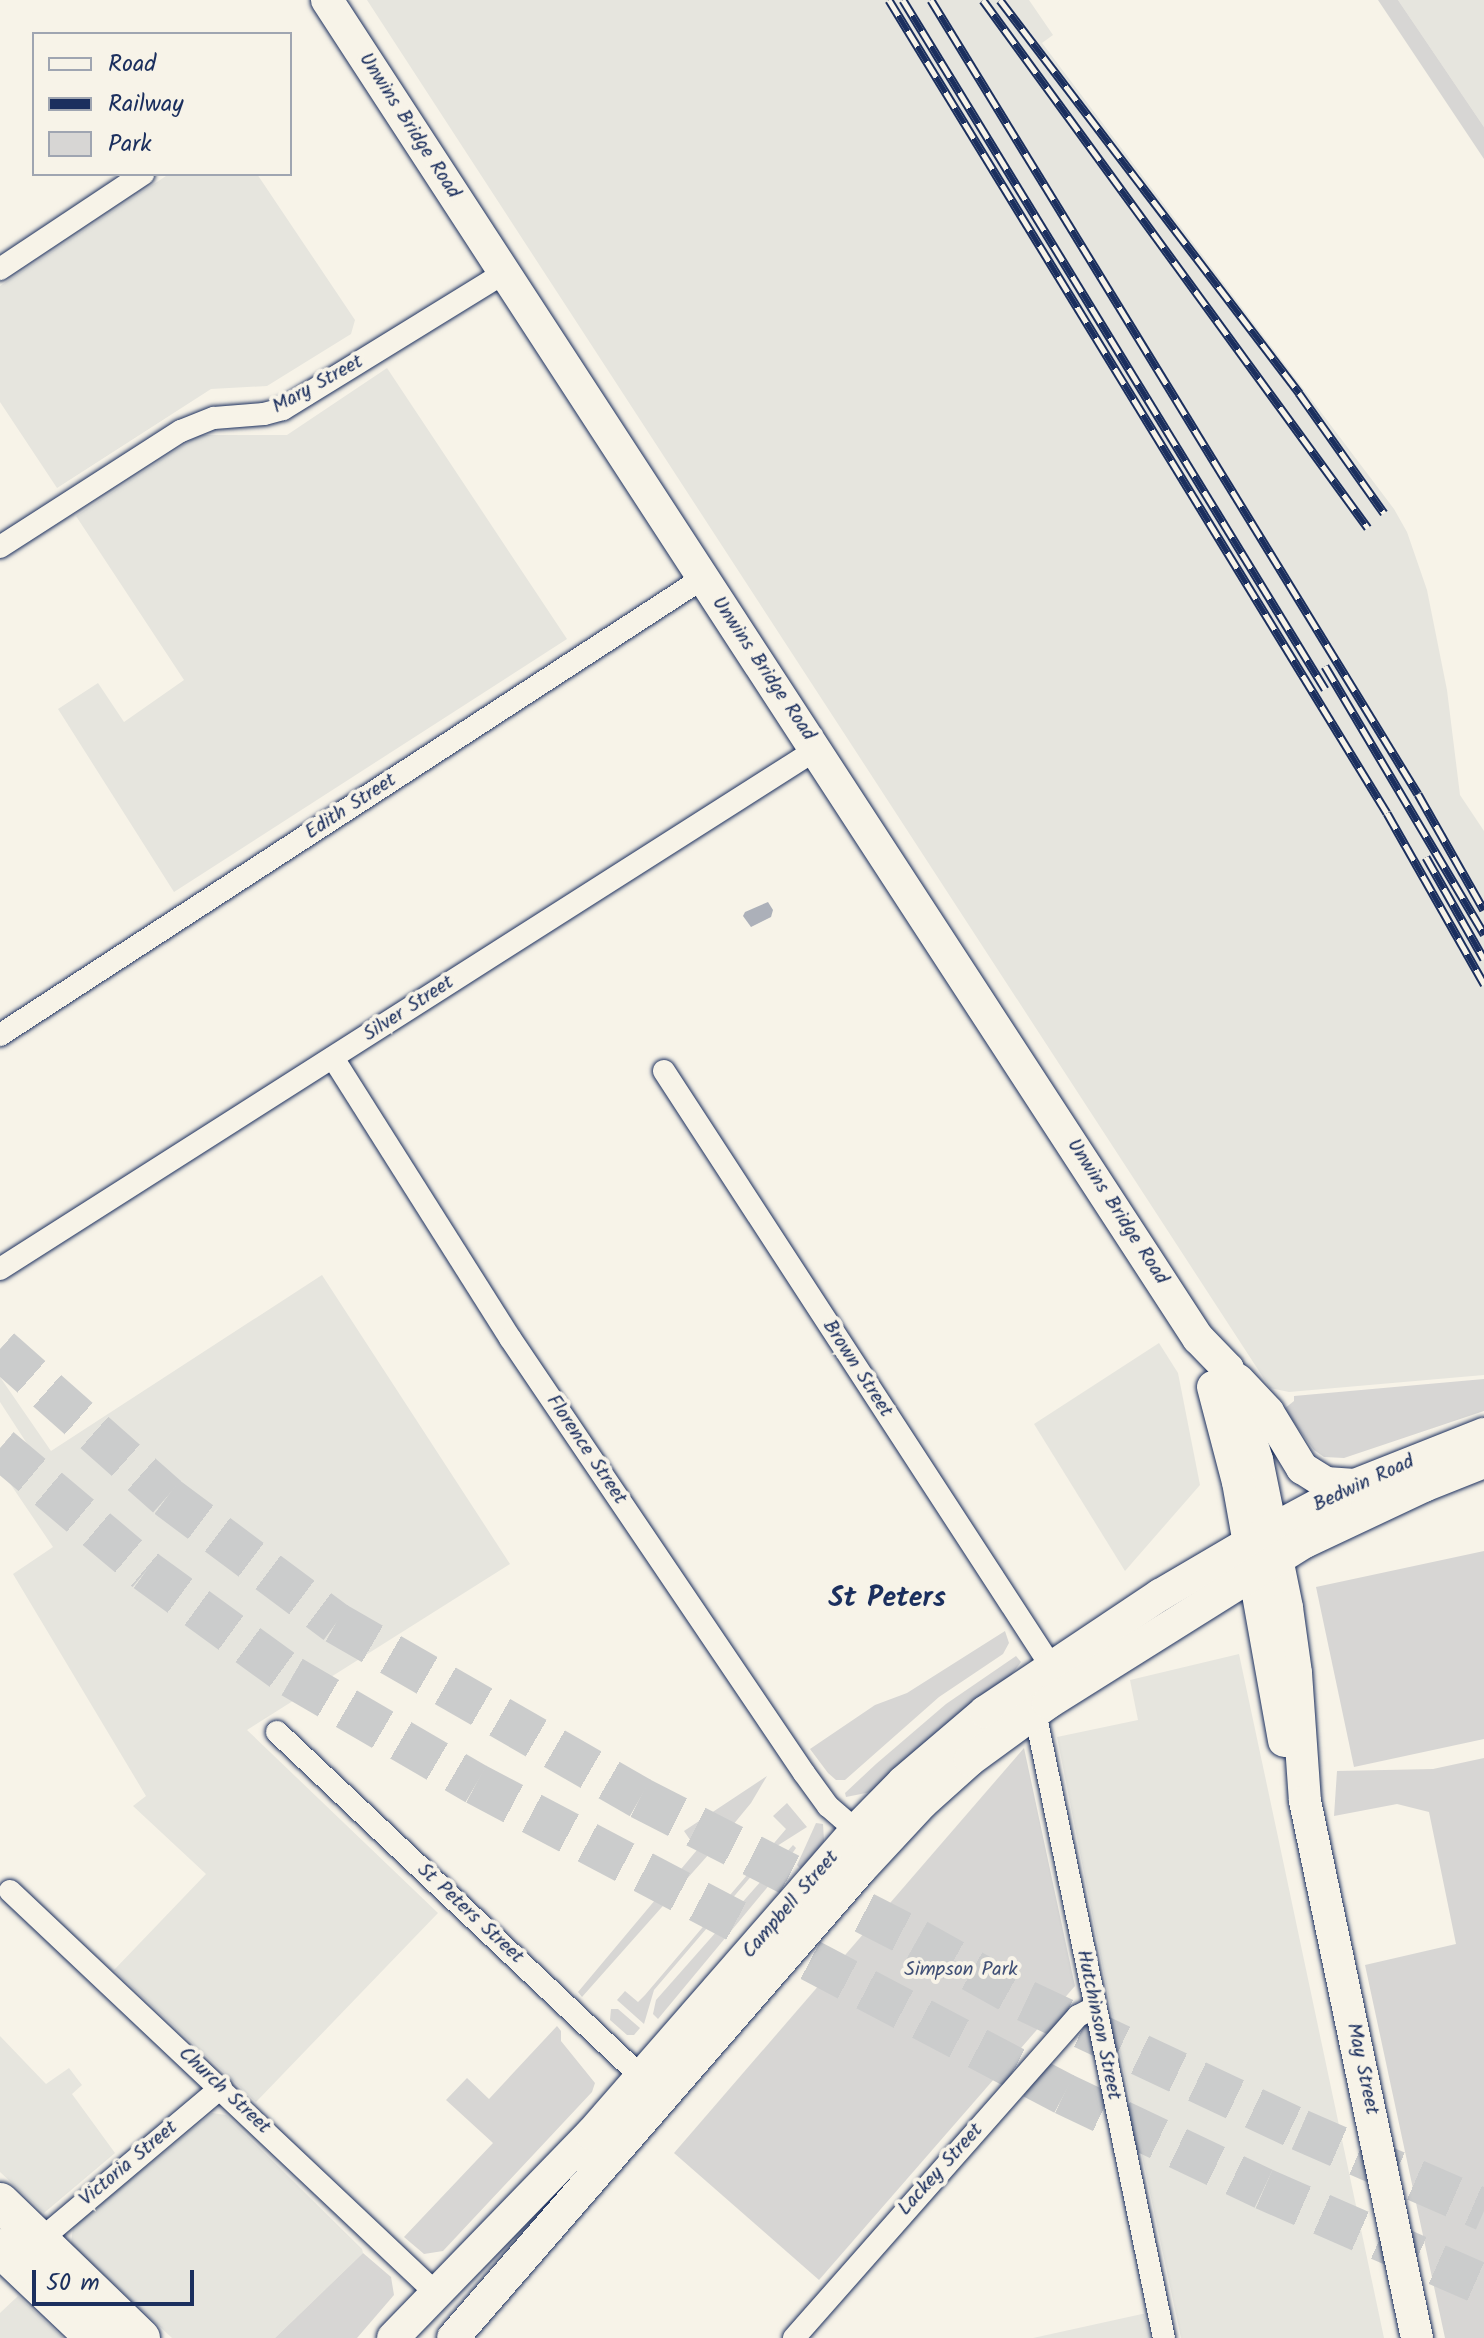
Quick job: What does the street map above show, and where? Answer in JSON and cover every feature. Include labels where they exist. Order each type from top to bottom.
[{"type":"highway","points":[[0,2202],[141,2338]]},
{"type":"highway","points":[[0,2248],[95,2338]]},
{"type":"main road","name":"Unwins Bridge Road","points":[[327,0],[1198,1338],[1228,1369],[1248,1426],[1263,1552]]},
{"type":"main road","name":"Unwins Bridge Road","points":[[1198,1338],[1263,1552]]},
{"type":"main road","points":[[1228,1369],[1268,1412],[1302,1468],[1326,1483],[1355,1485]]},
{"type":"main road","name":"Bedwin Road","points":[[1263,1552],[1355,1485],[1484,1434]]},
{"type":"main road","name":"Bedwin Road","points":[[1263,1552],[1329,1529],[1484,1462]]},
{"type":"main road","name":"Campbell Street","points":[[453,2338],[856,1830],[903,1782],[985,1712],[1160,1595],[1263,1552]]},
{"type":"main road","name":"Campbell Street","points":[[393,2338],[527,2202],[652,2086],[786,1952],[922,1803],[970,1760],[1035,1712],[1263,1552]]},
{"type":"main road","name":"May Street","points":[[1263,1552],[1293,1640],[1305,1801],[1417,2338]]},
{"type":"street","points":[[0,269],[140,176]]},
{"type":"street","name":"Mary Street","points":[[0,547],[181,431],[214,418],[264,414],[283,409],[506,272]]},
{"type":"street","name":"Edith Street","points":[[0,1035],[703,578]]},
{"type":"street","name":"Silver Street","points":[[0,1269],[817,749]]},
{"type":"street","name":"Florence Street","points":[[333,1058],[510,1338],[795,1759],[828,1806],[856,1830]]},
{"type":"street","name":"Brown Street","points":[[664,1071],[1051,1666]]},
{"type":"street","name":"Hutchinson Street","points":[[1035,1712],[1164,2338]]},
{"type":"street","name":"St Peters Street","points":[[277,1732],[652,2086]]},
{"type":"street","name":"Church Street","points":[[10,1891],[436,2293]]},
{"type":"street","name":"Lackey Street","points":[[794,2338],[1078,2016],[1094,2008]]},
{"type":"street","name":"Victoria Street","points":[[39,2241],[221,2088]]},
{"type":"shaded area","points":[[367,0],[1029,0],[1053,35],[1042,43],[1394,509],[1407,532],[1427,590],[1447,690],[1460,795],[1484,831],[1484,1375],[1289,1392],[1270,1388]]},
{"type":"shaded area","points":[[1398,0],[1484,0],[1484,127]]},
{"type":"shaded area","points":[[166,176],[258,176],[355,320],[351,334],[267,386],[211,389],[57,488],[0,402],[0,286]]},
{"type":"shaded area","points":[[387,368],[567,639],[174,892],[58,709],[98,683],[124,722],[184,680],[76,516],[199,435],[287,435]]},
{"type":"shaded area","points":[[768,902],[773,910],[771,917],[751,927],[743,916],[745,912]]},
{"type":"shaded area","points":[[322,1275],[510,1564],[247,1730],[438,1913],[256,2102],[114,1970],[206,1874],[133,1806],[146,1796],[13,1574],[53,1547],[7,1479],[37,1459],[0,1402],[0,1377],[51,1451]]},
{"type":"shaded area","points":[[1159,1343],[1178,1373],[1200,1485],[1125,1571],[1034,1424]]},
{"type":"shaded area","points":[[1239,1654],[1384,2338],[1181,2338],[1115,2029],[1057,1737],[1138,1720],[1130,1680]]},
{"type":"shaded area","points":[[0,2036],[46,2084],[69,2068],[82,2085],[72,2094],[115,2153],[44,2213],[0,2172]]},
{"type":"shaded area","points":[[212,2113],[226,2115],[362,2249],[363,2253],[275,2338],[172,2338],[71,2244],[73,2227]]},
{"type":"shaded area","points":[[18,2296],[63,2338],[0,2338],[0,2313]]},
{"type":"shaded area","points":[[1142,2314],[1150,2338],[1033,2338]]},
{"type":"green space","points":[[1378,0],[1398,0],[1484,127],[1484,159]]},
{"type":"green space","points":[[1484,1379],[1484,1411],[1344,1458],[1324,1457],[1314,1450],[1284,1409],[1294,1401],[1294,1396]]},
{"type":"green space","points":[[1484,1551],[1484,1739],[1354,1767],[1316,1587]]},
{"type":"green space","points":[[1005,1631],[1009,1643],[1003,1654],[939,1697],[845,1780],[836,1780],[828,1773],[810,1749],[875,1705],[907,1693]]},
{"type":"green space","points":[[1016,1656],[1021,1662],[1006,1682],[876,1791],[846,1797],[845,1793],[876,1764],[946,1704]]},
{"type":"green space","name":"Simpson Park","points":[[1024,1748],[1075,1986],[819,2280],[674,2153]]},
{"type":"green space","points":[[1484,1758],[1484,2338],[1445,2338],[1365,1965],[1456,1944],[1429,1812],[1397,1804],[1334,1816],[1337,1771],[1433,1769]]},
{"type":"green space","points":[[767,1776],[751,1803],[709,1854],[582,1997],[578,1992],[697,1850],[684,1831]]},
{"type":"green space","points":[[787,1803],[807,1827],[777,1846],[654,1990],[644,2024],[617,2000],[625,1991],[638,2002],[645,1995],[786,1829],[773,1816]]},
{"type":"green space","points":[[816,1823],[823,1824],[824,1841],[803,1871],[797,1865]]},
{"type":"green space","points":[[793,1845],[796,1848],[775,1878],[658,2019],[653,2014],[656,2000]]},
{"type":"green space","points":[[611,2009],[618,2009],[640,2028],[634,2035],[627,2035],[610,2020]]},
{"type":"green space","points":[[557,2026],[561,2031],[561,2041],[595,2083],[592,2092],[443,2251],[424,2254],[404,2237],[493,2143],[446,2100],[467,2078],[489,2099]]},
{"type":"green space","points":[[363,2253],[391,2277],[394,2295],[357,2338],[275,2338]]},
{"type":"tunnel","points":[[0,1349],[167,1497],[336,1623],[640,1798],[917,1940],[1026,2001],[1300,2130],[1484,2210]]},
{"type":"tunnel","points":[[0,1448],[146,1571],[292,1677],[476,1784],[1064,2094],[1264,2189],[1484,2285]]},
{"type":"railway","points":[[889,0],[1387,813],[1484,984]]},
{"type":"railway","points":[[903,0],[1325,689]]},
{"type":"railway","points":[[931,0],[1418,794],[1484,910]]},
{"type":"railway","points":[[983,0],[1368,528]]},
{"type":"railway","points":[[1000,0],[1299,393],[1384,513]]},
{"type":"railway","points":[[1325,666],[1484,934]]},
{"type":"railway","points":[[1426,857],[1484,959]]},
{"type":"district","name":"St Peters","points":[[887,1599]]}]
